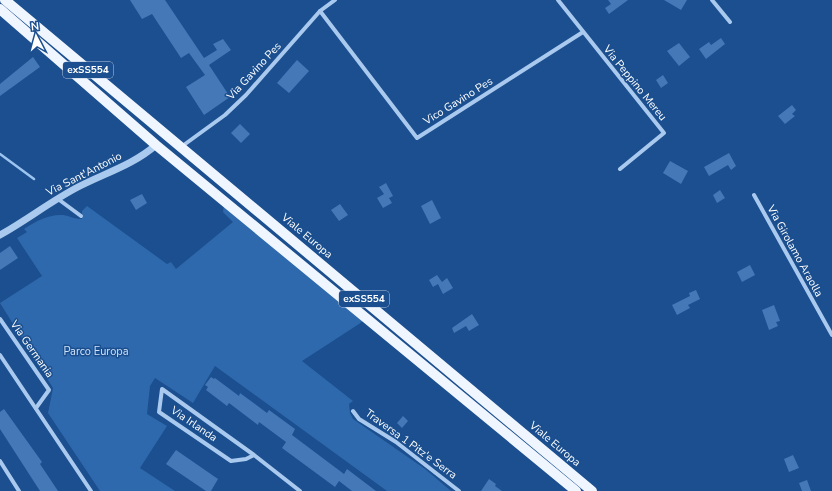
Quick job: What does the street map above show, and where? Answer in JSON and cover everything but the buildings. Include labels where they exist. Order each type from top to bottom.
[{"type":"main road","name":"Viale Europa","points":[[5,0],[180,148],[592,491]]},
{"type":"main road","name":"Viale Europa","points":[[0,9],[156,145],[576,491]]},
{"type":"street","name":"Via Gavino Pes","points":[[180,148],[225,115],[320,11],[335,0]]},
{"type":"street","name":"Via Peppino Mereu","points":[[558,0],[664,133],[620,169]]},
{"type":"street","points":[[712,0],[730,22]]},
{"type":"street","name":"Vico Gavino Pes","points":[[320,11],[417,138],[583,32]]},
{"type":"street","name":"Via Sant'Antonio","points":[[0,235],[57,198],[80,186],[122,168],[148,153],[156,145]]},
{"type":"street","name":"Via Girolamo Araolla","points":[[754,196],[832,335]]},
{"type":"street","points":[[57,198],[81,216]]},
{"type":"street","name":"Via Germania","points":[[0,319],[49,390],[36,408]]},
{"type":"street","points":[[0,355],[91,491]]},
{"type":"street","name":"Via Irlanda","points":[[254,455],[246,459],[231,461],[159,412],[162,389],[254,455],[300,491]]},
{"type":"street","name":"Traversa 1 Pitz'e Serra","points":[[353,411],[359,419],[396,442],[459,491]]},
{"type":"street","points":[[0,461],[19,491]]},
{"type":"green space","name":"Parco Europa","points":[[224,205],[365,319],[302,361],[353,401],[349,404],[350,413],[353,419],[425,469],[451,491],[387,491],[215,366],[193,403],[155,378],[150,386],[147,414],[167,426],[140,468],[175,491],[100,491],[48,413],[53,388],[0,303],[42,276],[17,238],[27,232],[24,229],[48,217],[63,215],[82,219],[82,211],[87,206],[167,264],[171,262],[176,269],[233,222],[223,212]]},
{"type":"waterway","points":[[0,154],[34,179]]}]
